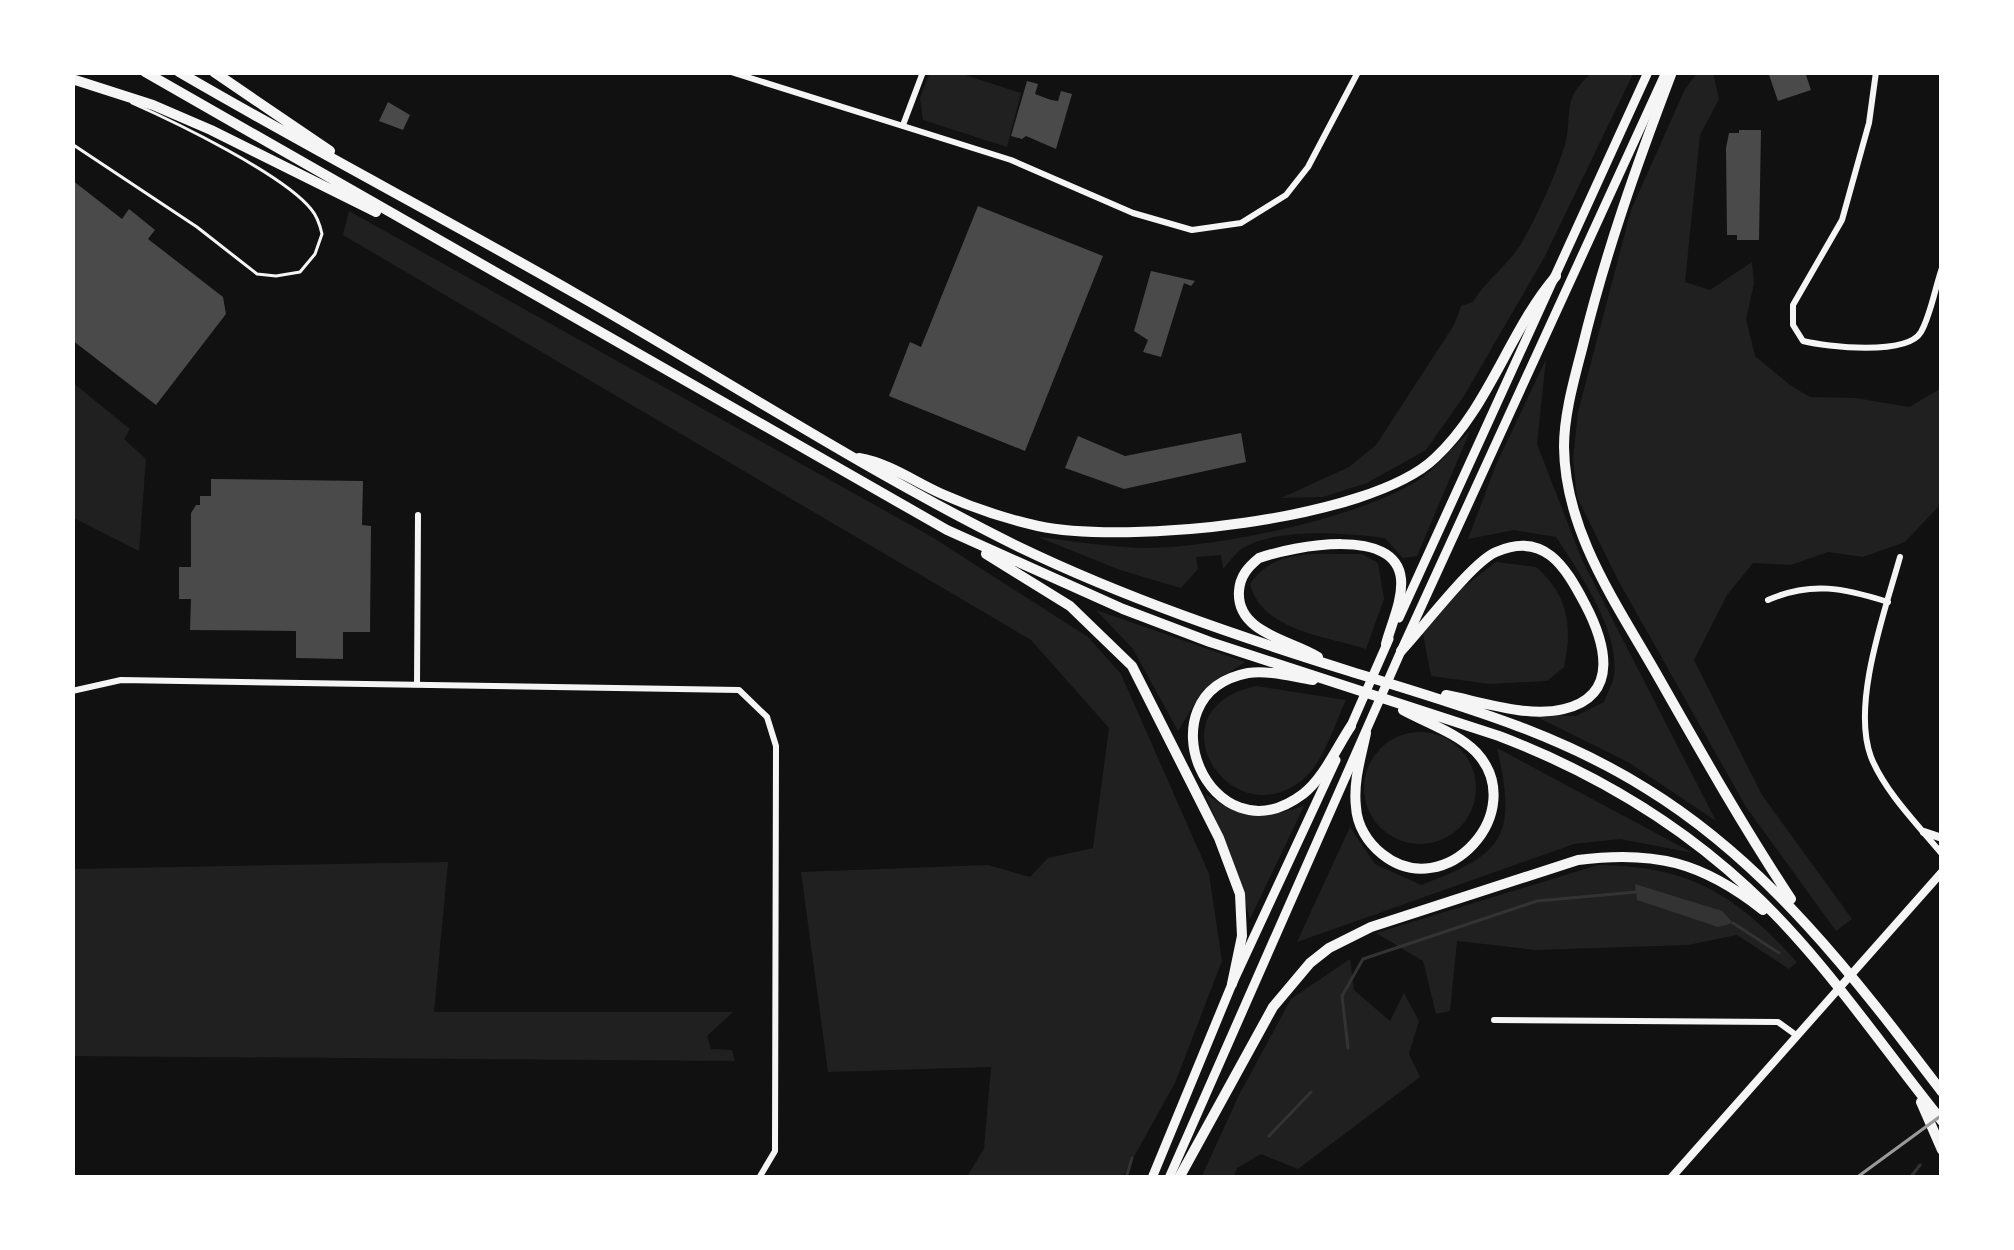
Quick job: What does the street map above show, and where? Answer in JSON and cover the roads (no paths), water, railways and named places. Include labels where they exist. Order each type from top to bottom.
[{"type":"highway","points":[[145,72],[947,530],[1070,606],[1132,665],[1219,838],[1240,894],[1242,936],[1232,984]]},
{"type":"highway","points":[[179,72],[574,293],[849,456],[1076,572],[1207,625],[1516,723],[1628,777],[1720,841],[1806,922],[1942,1092]]},
{"type":"highway","points":[[214,72],[382,187]]},
{"type":"highway","points":[[1669,72],[1605,254],[1573,388],[1564,446],[1570,497],[1600,574],[1743,825],[1806,922]]},
{"type":"highway","points":[[72,80],[153,105],[211,130],[339,196],[430,236]]},
{"type":"highway","points":[[849,456],[874,460],[946,496],[1036,526],[1096,535],[1213,526],[1365,498],[1405,482],[1436,458],[1471,415],[1534,302],[1556,275]]},
{"type":"highway","points":[[947,530],[1124,609],[1552,757],[1627,795],[1697,844],[1751,890],[1811,956],[1942,1120]]},
{"type":"highway","points":[[1331,665],[1248,620],[1239,590],[1244,574],[1259,558],[1364,544],[1385,551],[1398,568],[1401,584],[1386,644]]},
{"type":"highway","points":[[1401,651],[1488,555],[1524,544],[1561,561],[1604,644],[1605,662],[1595,688],[1576,705],[1559,710],[1538,711],[1407,689]]},
{"type":"highway","points":[[1342,685],[1256,672],[1226,682],[1210,693],[1196,715],[1193,755],[1219,796],[1240,807],[1263,811],[1288,803],[1312,786],[1351,726]]},
{"type":"highway","points":[[1366,733],[1355,802],[1368,840],[1386,858],[1423,869],[1448,864],[1468,851],[1492,814],[1492,781],[1482,760],[1462,741],[1374,695]]},
{"type":"highway","points":[[1179,1178],[1273,1006],[1291,982],[1329,948],[1371,927],[1578,860],[1641,856],[1707,872],[1791,932]]},
{"type":"highway","points":[[1925,1069],[1942,1082]]},
{"type":"highway","points":[[1912,1083],[1942,1150]]},
{"type":"main road","points":[[1152,1178],[1232,984],[1648,72]]},
{"type":"main road","points":[[1169,1178],[1401,651],[1669,72]]},
{"type":"main road","points":[[1924,832],[1942,838]]},
{"type":"main road","points":[[1671,1178],[1942,872]]},
{"type":"street","points":[[730,72],[1012,160],[1145,218],[1184,229],[1209,230],[1258,215],[1286,195],[1308,166],[1358,72]]},
{"type":"street","points":[[903,125],[923,72]]},
{"type":"street","points":[[1876,72],[1869,123],[1848,204],[1793,305],[1793,325],[1803,340],[1821,346],[1910,343],[1920,334],[1942,268]]},
{"type":"street","points":[[417,685],[418,515]]},
{"type":"street","points":[[1900,557],[1866,700],[1866,737],[1882,778],[1942,854]]},
{"type":"street","points":[[1768,600],[1802,586],[1853,591],[1888,602]]},
{"type":"street","points":[[72,691],[122,680],[739,690],[767,717],[776,746],[775,1151],[759,1178]]},
{"type":"street","points":[[1494,1019],[1778,1022],[1796,1036]]},
{"type":"lane","points":[[72,144],[197,227],[257,274],[300,272],[315,254],[322,234],[318,219],[295,194],[172,121],[97,88]]},
{"type":"waterway","points":[[1348,1048],[1342,996],[1363,959],[1537,901],[1636,892]]},
{"type":"waterway","points":[[1733,923],[1779,953]]},
{"type":"waterway","points":[[1269,1136],[1311,1092]]},
{"type":"waterway","points":[[1126,1178],[1132,1158]]},
{"type":"waterway","points":[[1910,1178],[1920,1165]]},
{"type":"railway","points":[[1856,1178],[1942,1115]]}]
